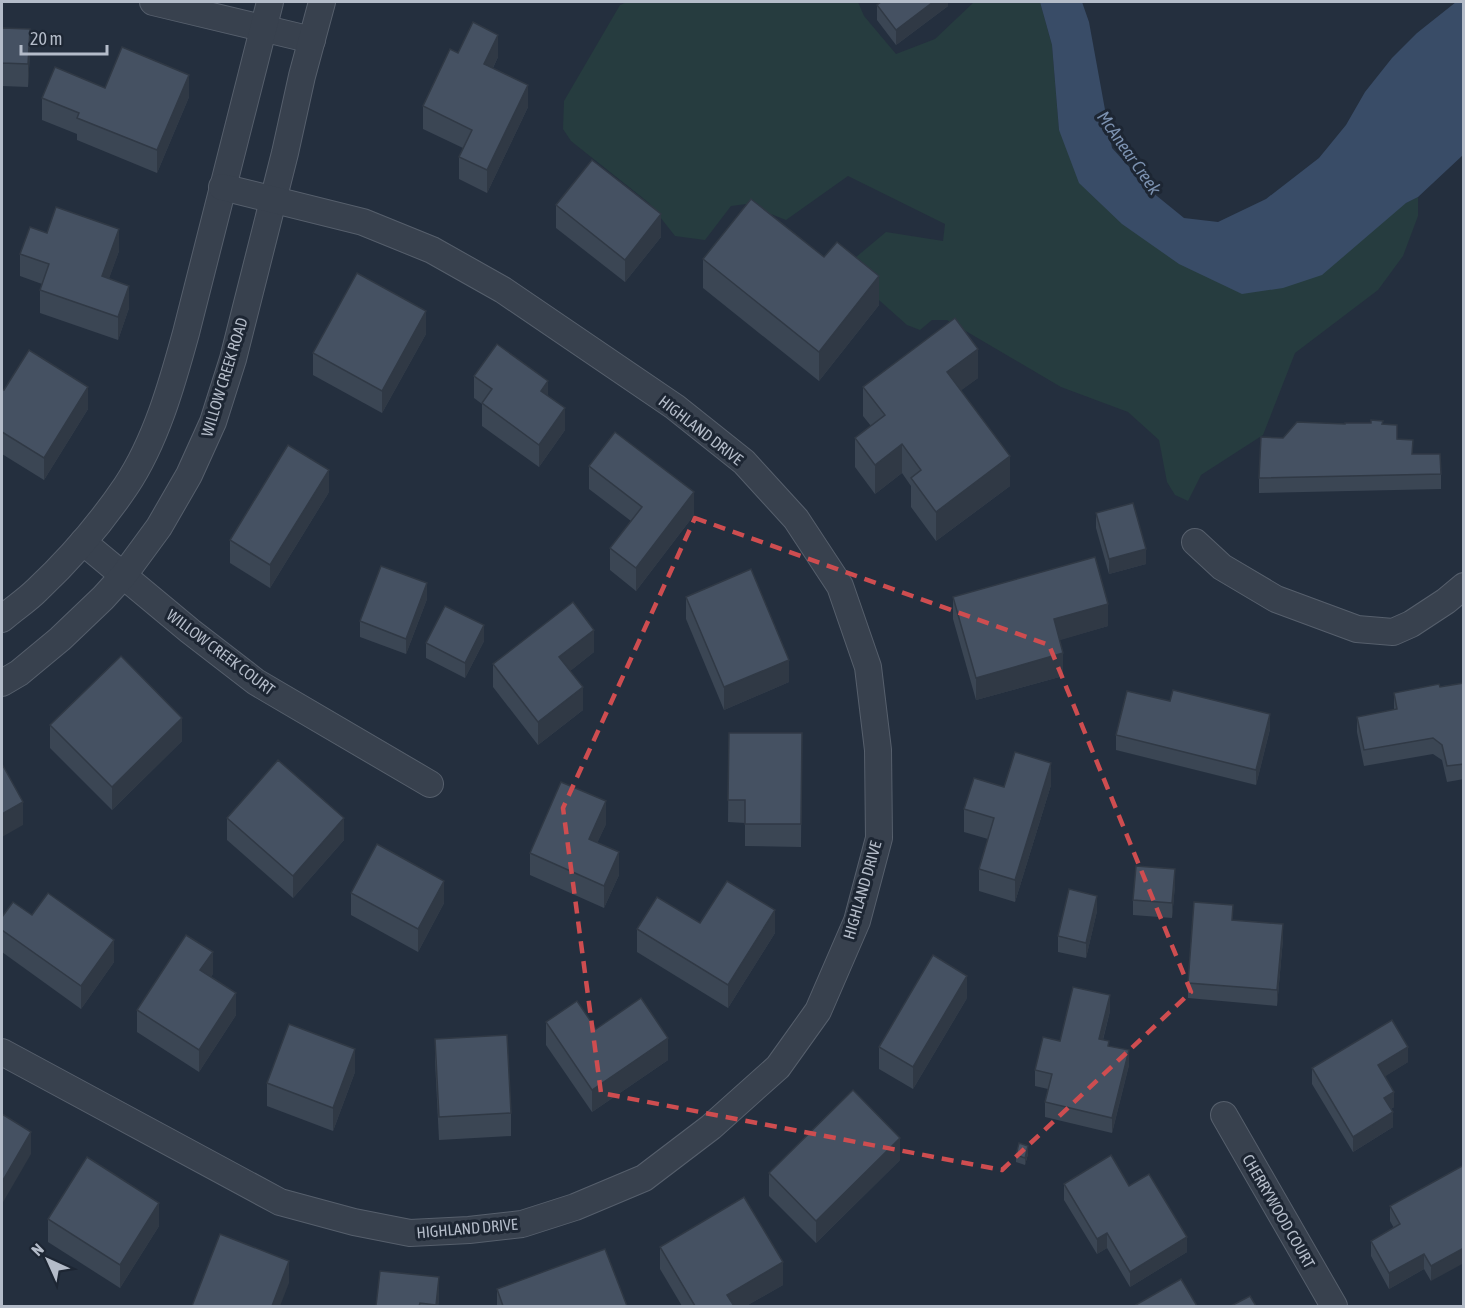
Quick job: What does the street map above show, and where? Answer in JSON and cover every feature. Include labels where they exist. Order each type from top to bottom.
[{"type":"street","points":[[153,2],[312,39]]},
{"type":"street","points":[[2,619],[37,591],[83,542],[126,485],[145,452],[181,354],[270,2]]},
{"type":"street","name":"WILLOW CREEK ROAD","points":[[2,683],[19,673],[60,639],[123,576],[164,519],[189,475],[213,422],[233,359],[322,2]]},
{"type":"street","name":"HIGHLAND DRIVE","points":[[2,1052],[280,1202],[354,1222],[410,1233],[522,1224],[575,1207],[644,1178],[711,1127],[778,1067],[818,1011],[857,921],[879,838],[878,750],[868,667],[840,586],[796,519],[744,462],[675,407],[503,290],[432,250],[363,222],[222,187]]},
{"type":"street","name":"WILLOW CREEK COURT","points":[[83,542],[189,631],[256,682],[430,784]]},
{"type":"street","points":[[1195,542],[1222,567],[1276,599],[1357,629],[1393,632],[1411,624],[1464,586]]},
{"type":"street","name":"CHERRYWOOD COURT","points":[[1224,1114],[1334,1306]]},
{"type":"highlighted area","points":[[695,518],[1049,645],[1191,992],[1002,1170],[601,1093],[563,808]]},
{"type":"green space","points":[[627,2],[858,2],[864,16],[896,54],[935,39],[974,2],[1040,2],[1052,45],[1059,130],[1179,264],[1406,203],[1418,197],[1418,216],[1403,256],[1378,290],[1295,353],[1263,435],[1201,475],[1188,501],[1175,495],[1167,482],[1159,440],[1128,412],[1061,387],[947,320],[932,320],[920,330],[907,325],[843,268],[886,232],[943,241],[945,224],[848,176],[786,220],[746,204],[731,206],[705,240],[675,236],[649,203],[571,141],[563,129],[564,101],[620,5]]},
{"type":"water","points":[[1040,2],[1082,2],[1089,22],[1112,148],[1152,192],[1184,218],[1218,222],[1266,199],[1319,158],[1346,125],[1365,92],[1392,58],[1417,33],[1456,2],[1464,2],[1463,155],[1418,197],[1406,203],[1322,275],[1283,288],[1242,294],[1179,264],[1122,224],[1079,183],[1059,130],[1052,45]]},
{"type":"building","points":[[881,2],[933,2],[896,30],[877,5]]},
{"type":"building","points":[[473,22],[498,35],[484,64],[528,85],[487,170],[459,157],[472,130],[423,106],[450,49],[458,53]]},
{"type":"building","points":[[2,28],[30,29],[28,64],[2,63]]},
{"type":"building","points":[[122,47],[189,75],[157,150],[77,118],[79,113],[42,98],[55,67],[105,88]]},
{"type":"building","points":[[592,160],[661,214],[625,260],[556,205]]},
{"type":"building","points":[[751,199],[824,257],[837,242],[879,276],[819,352],[703,259]]},
{"type":"building","points":[[56,207],[119,229],[102,276],[129,286],[118,317],[40,290],[49,264],[20,254],[30,227],[47,233]]},
{"type":"building","points":[[357,273],[426,311],[382,391],[313,353]]},
{"type":"building","points":[[955,318],[978,349],[947,372],[1010,456],[936,512],[911,478],[921,470],[902,444],[875,465],[855,438],[885,415],[863,387]]},
{"type":"building","points":[[497,344],[548,381],[541,391],[565,408],[539,445],[482,403],[492,389],[474,376]]},
{"type":"building","points":[[29,350],[88,387],[44,458],[2,432],[2,389],[4,390]]},
{"type":"building","points":[[1371,420],[1383,421],[1382,424],[1397,425],[1397,439],[1413,440],[1412,454],[1440,454],[1441,474],[1259,478],[1261,437],[1283,438],[1297,422],[1345,424],[1371,423]]},
{"type":"building","points":[[615,432],[694,492],[636,568],[610,548],[642,507],[589,466]]},
{"type":"building","points":[[288,445],[329,470],[270,565],[230,540]]},
{"type":"building","points":[[1133,503],[1146,549],[1109,559],[1096,513]]},
{"type":"building","points":[[1095,557],[1108,604],[1054,619],[1063,653],[976,678],[953,597]]},
{"type":"building","points":[[381,566],[427,583],[406,639],[360,621]]},
{"type":"building","points":[[751,569],[789,660],[724,687],[686,597]]},
{"type":"building","points":[[573,602],[594,630],[559,657],[583,687],[538,722],[493,664]]},
{"type":"building","points":[[445,606],[484,625],[465,663],[426,643]]},
{"type":"building","points":[[121,656],[182,718],[112,787],[50,725]]},
{"type":"building","points":[[1464,683],[1464,764],[1447,766],[1442,745],[1433,738],[1364,750],[1357,717],[1397,709],[1394,693],[1439,684],[1440,687]]},
{"type":"building","points":[[1173,690],[1270,714],[1256,770],[1116,735],[1127,691],[1170,701]]},
{"type":"building","points":[[729,733],[802,733],[801,824],[745,824],[745,800],[728,800]]},
{"type":"building","points":[[1015,752],[1051,763],[1015,880],[979,869],[994,818],[964,809],[974,778],[1004,787]]},
{"type":"building","points":[[278,760],[344,818],[293,876],[227,818]]},
{"type":"building","points":[[2,764],[23,802],[2,814]]},
{"type":"building","points":[[561,782],[606,801],[589,839],[619,852],[604,886],[530,853]]},
{"type":"building","points":[[377,844],[444,881],[418,929],[351,893]]},
{"type":"building","points":[[1136,866],[1175,869],[1172,903],[1133,900]]},
{"type":"building","points":[[727,881],[775,910],[728,985],[637,929],[657,897],[700,923]]},
{"type":"building","points":[[1069,889],[1097,896],[1086,943],[1058,936]]},
{"type":"building","points":[[48,893],[114,940],[81,986],[2,930],[2,917],[13,902],[32,915]]},
{"type":"building","points":[[1194,902],[1233,905],[1232,920],[1283,924],[1277,990],[1188,983]]},
{"type":"building","points":[[186,935],[213,952],[200,970],[236,993],[199,1050],[137,1010]]},
{"type":"building","points":[[933,955],[967,976],[913,1067],[879,1047]]},
{"type":"building","points":[[1073,987],[1110,995],[1099,1039],[1109,1041],[1108,1046],[1129,1050],[1112,1118],[1045,1102],[1052,1074],[1035,1070],[1043,1037],[1060,1041]]},
{"type":"building","points":[[641,998],[668,1038],[592,1090],[546,1022],[577,1001],[596,1029]]},
{"type":"building","points":[[1392,1020],[1408,1047],[1378,1065],[1394,1092],[1384,1098],[1393,1112],[1353,1137],[1312,1068]]},
{"type":"building","points":[[289,1024],[355,1049],[333,1108],[267,1083]]},
{"type":"building","points":[[507,1035],[511,1113],[439,1117],[435,1039]]},
{"type":"building","points":[[853,1090],[900,1138],[816,1221],[769,1173]]},
{"type":"building","points":[[2,1114],[31,1132],[2,1182]]},
{"type":"building","points":[[1019,1143],[1028,1146],[1025,1158],[1016,1155]]},
{"type":"building","points":[[1111,1155],[1129,1186],[1149,1174],[1187,1237],[1130,1272],[1107,1233],[1097,1239],[1064,1184]]},
{"type":"building","points":[[87,1157],[159,1203],[120,1265],[48,1219]]},
{"type":"building","points":[[1464,1165],[1464,1248],[1431,1266],[1424,1254],[1389,1273],[1371,1241],[1400,1224],[1390,1206]]},
{"type":"building","points":[[744,1197],[783,1262],[727,1295],[734,1306],[695,1306],[660,1247]]},
{"type":"building","points":[[220,1234],[289,1261],[272,1306],[192,1306]]},
{"type":"building","points":[[605,1249],[627,1306],[503,1306],[497,1289]]},
{"type":"building","points":[[380,1271],[439,1277],[436,1305],[420,1303],[419,1306],[376,1306]]},
{"type":"building","points":[[1181,1279],[1197,1306],[1134,1306]]},
{"type":"building","points":[[1250,1296],[1256,1306],[1231,1306]]},
{"type":"water label","name":"McAnear Creek","points":[[1129,153]]}]
